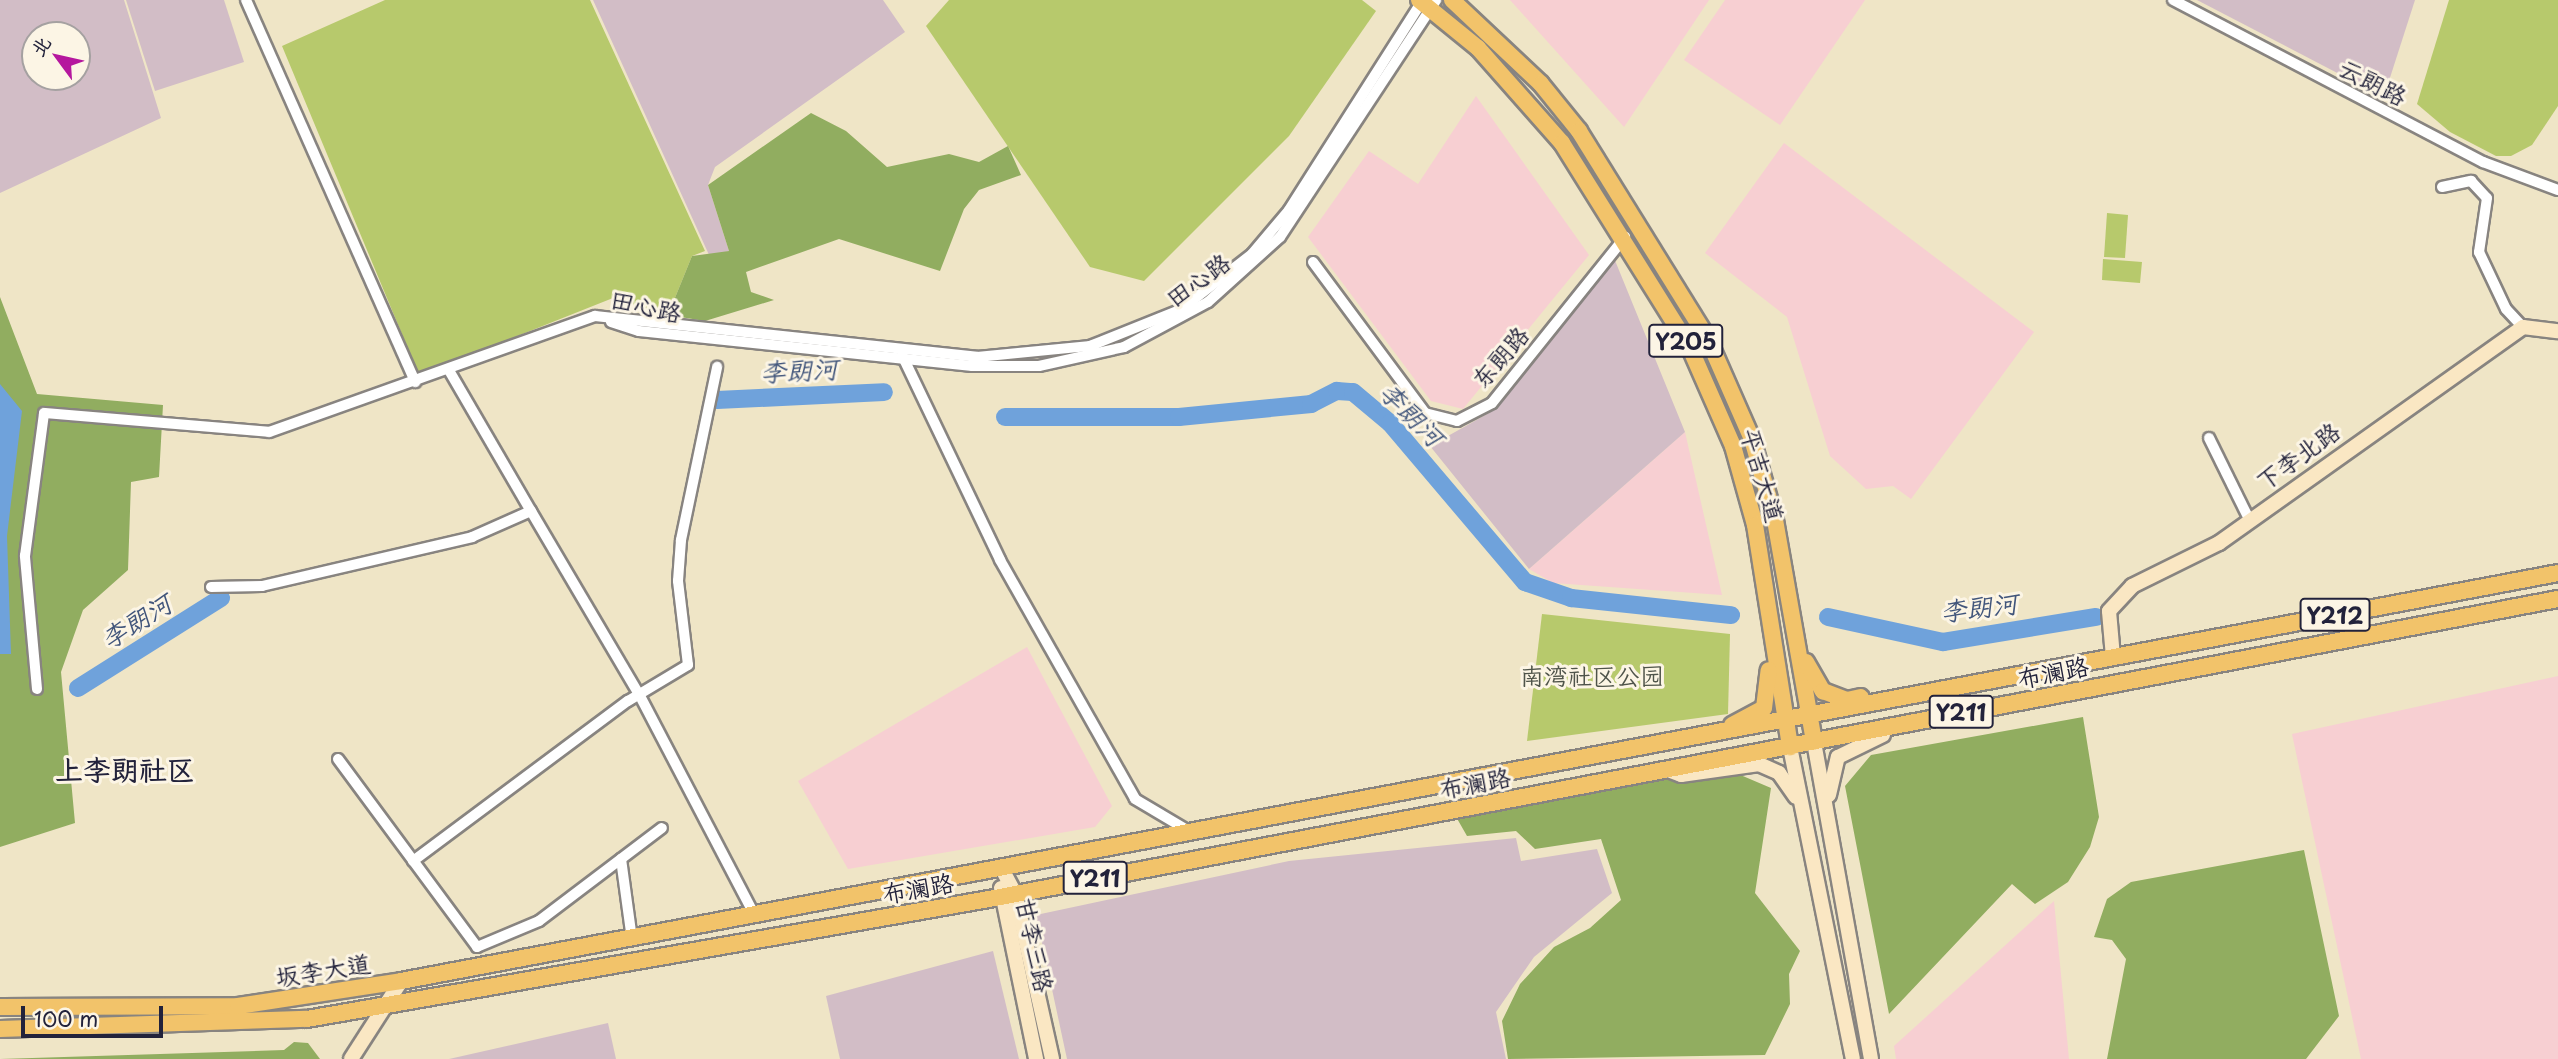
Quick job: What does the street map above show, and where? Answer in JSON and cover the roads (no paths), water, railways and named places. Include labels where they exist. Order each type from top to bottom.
[{"type":"main road","name":"平吉大道","points":[[1452,0],[1541,84],[1578,131],[1708,339],[1764,481],[1814,742]]},
{"type":"main road","name":"平吉大道","points":[[1426,2],[1526,98],[1625,237],[1716,402],[1755,525],[1790,747]]},
{"type":"main road","name":"布澜路","points":[[401,981],[1810,718],[1940,690],[2558,573]]},
{"type":"main road","name":"布澜路","points":[[393,1002],[1008,895],[2558,599]]},
{"type":"main road","points":[[1698,739],[1764,708],[1771,690],[1764,635],[1769,609]]},
{"type":"main road","points":[[1791,617],[1810,673],[1835,698],[1940,690]]},
{"type":"main road","name":"坂李大道","points":[[0,1007],[238,1006],[401,981]]},
{"type":"main road","name":"坂李大道","points":[[0,1029],[237,1026],[393,1002]]},
{"type":"street","points":[[246,0],[415,383]]},
{"type":"street","name":"云朗路","points":[[2173,0],[2483,162],[2558,190]]},
{"type":"street","name":"田心路","points":[[450,372],[595,316],[639,331],[901,354],[1006,367],[1066,362],[1124,347],[1185,318],[1235,282],[1280,237],[1426,2]]},
{"type":"street","points":[[2442,187],[2470,181],[2487,198],[2479,252],[2506,309],[2523,327],[2558,331]]},
{"type":"street","name":"东朗路","points":[[1313,262],[1425,413],[1457,421],[1492,403],[1625,237]]},
{"type":"street","name":"下李北路","points":[[2113,657],[2109,611],[2119,597],[2250,521],[2523,327]]},
{"type":"street","points":[[901,354],[1000,560],[1135,799],[1191,832]]},
{"type":"street","points":[[414,861],[691,658],[678,581],[680,554],[701,419],[717,367]]},
{"type":"street","points":[[37,690],[25,556],[44,413],[269,432],[450,372],[639,694],[755,916]]},
{"type":"street","points":[[2209,438],[2250,521]]},
{"type":"street","points":[[211,587],[262,586],[472,537],[531,511]]},
{"type":"street","points":[[1831,839],[1827,787],[1838,757],[1903,723]]},
{"type":"street","name":"平吉大道","points":[[1814,742],[1871,1059]]},
{"type":"street","name":"平吉大道","points":[[1790,747],[1853,1059]]},
{"type":"street","points":[[338,759],[477,947],[539,921],[662,828]]},
{"type":"street","points":[[1668,769],[1681,775],[1766,765],[1794,791],[1806,827]]},
{"type":"street","points":[[621,859],[632,939]]},
{"type":"street","name":"甘李三路","points":[[1002,869],[1052,1059]]},
{"type":"street","name":"甘李三路","points":[[1008,895],[1036,1059]]},
{"type":"street","points":[[362,1059],[393,1002],[401,981]]},
{"type":"street","points":[[351,1059],[393,1002]]},
{"type":"water","points":[[0,384],[22,411],[7,536],[11,654],[0,654]]},
{"type":"waterway","name":"李朗河","points":[[1005,417],[1179,417],[1311,404],[1337,391],[1353,392],[1390,423],[1525,582],[1571,598],[1731,615]]},
{"type":"waterway","name":"李朗河","points":[[717,400],[884,392]]},
{"type":"waterway","name":"李朗河","points":[[78,688],[221,598]]},
{"type":"waterway","name":"李朗河","points":[[1828,617],[1943,642],[2096,617]]},
{"type":"district","name":"上李朗社区","points":[[125,769]]},
{"type":"park label","name":"南湾社区公园","points":[[1592,676]]}]
